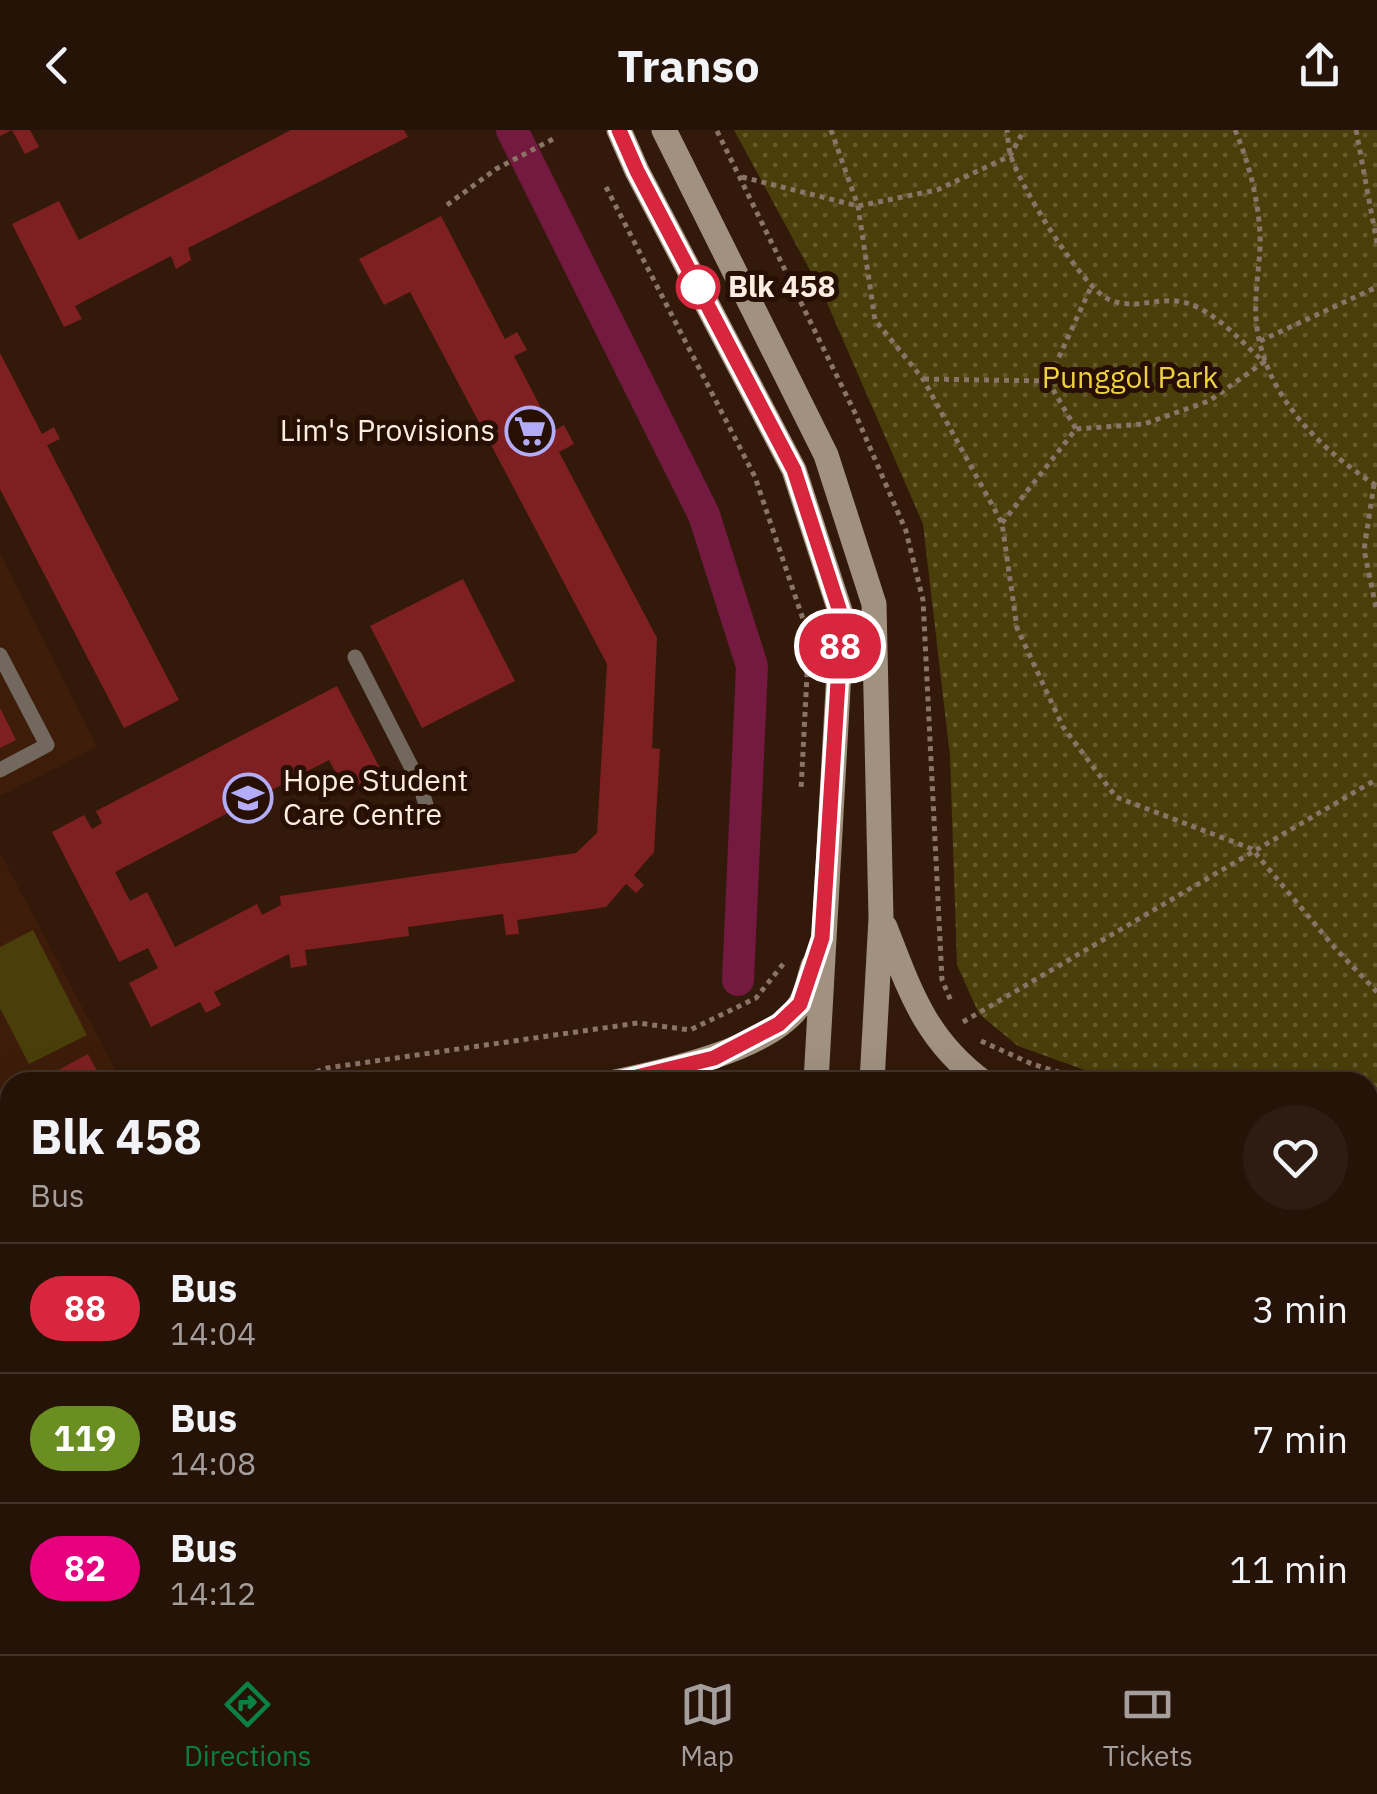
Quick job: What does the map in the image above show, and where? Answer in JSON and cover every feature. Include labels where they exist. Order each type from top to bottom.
[{"type":"main road","points":[[619,130],[794,470],[842,618],[816,1072]]},
{"type":"main road","points":[[664,130],[826,455],[874,604],[881,918],[873,1072]]},
{"type":"main road","points":[[881,918],[918,1012],[969,1072]]},
{"type":"main road","points":[[656,1072],[714,1058],[779,1024],[800,1004],[822,938]]},
{"type":"lane","points":[[0,655],[47,745],[0,770]]},
{"type":"lane","points":[[356,658],[419,782],[430,818]]},
{"type":"path","points":[[831,130],[858,206],[876,320],[923,379],[1002,522],[1018,628],[1063,727],[1116,797],[1252,849],[1334,948],[1377,992]]},
{"type":"path","points":[[1006,130],[1010,156],[1058,241],[1090,287],[1121,304],[1186,302],[1214,318],[1264,362]]},
{"type":"path","points":[[742,176],[858,206],[937,190],[1010,156],[1024,130]]},
{"type":"path","points":[[1236,130],[1250,165],[1260,234],[1256,318],[1264,362],[1284,402],[1314,436],[1375,485],[1364,550],[1377,612]]},
{"type":"path","points":[[1356,130],[1377,244]]},
{"type":"path","points":[[448,205],[496,169],[556,138]]},
{"type":"path","points":[[606,186],[756,477],[809,637],[801,794]]},
{"type":"path","points":[[1048,381],[1090,287]]},
{"type":"path","points":[[1260,341],[1377,287]]},
{"type":"path","points":[[1002,522],[1076,429],[1144,424],[1208,402],[1264,362]]},
{"type":"path","points":[[923,379],[1048,381]]},
{"type":"path","points":[[1048,381],[1076,429]]},
{"type":"path","points":[[1058,1072],[980,1041],[960,1024],[1377,779]]},
{"type":"path","points":[[316,1072],[638,1023],[690,1030],[756,998],[793,952]]},
{"type":"shaded area","points":[[0,553],[97,747],[0,796]]},
{"type":"shaded area","points":[[0,853],[117,1072],[0,1072]]},
{"type":"green space","name":"Punggol Park","points":[[734,130],[1377,130],[1377,1072],[1090,1072],[1018,1046],[979,1014],[957,965],[950,756],[923,524],[824,296]]},
{"type":"green space","points":[[33,930],[87,1035],[29,1064],[0,1008],[0,947]]},
{"type":"building","points":[[12,130],[30,130],[39,147],[25,154]]},
{"type":"building","points":[[291,130],[404,130],[408,137],[188,248],[191,260],[176,269],[171,256],[75,306],[82,319],[64,327],[12,224],[59,201],[79,240]]},
{"type":"building","points":[[441,216],[505,339],[517,332],[527,350],[514,356],[553,431],[564,425],[574,444],[559,452],[657,638],[652,748],[660,749],[654,852],[634,875],[644,885],[636,893],[626,884],[606,907],[517,920],[519,934],[506,935],[503,914],[408,927],[409,936],[305,950],[307,965],[291,968],[289,954],[214,992],[221,1005],[206,1013],[200,1002],[151,1027],[129,983],[158,968],[148,948],[119,962],[52,832],[84,815],[92,829],[102,823],[96,811],[337,686],[383,774],[346,793],[329,760],[115,872],[130,901],[147,892],[175,947],[257,904],[262,915],[281,905],[280,896],[576,853],[597,833],[607,664],[410,292],[384,305],[359,259]]},
{"type":"building","points":[[0,353],[42,434],[54,427],[60,439],[47,445],[179,700],[124,728],[0,489]]},
{"type":"building","points":[[463,579],[515,681],[422,728],[370,626]]},
{"type":"building","points":[[0,708],[16,740],[0,748]]},
{"type":"building","points":[[88,1054],[98,1072],[55,1072]]},
{"type":"waterway","points":[[512,130],[704,515],[752,666],[738,980]]},
{"type":"bus line","name":"88","points":[[619,130],[794,470],[842,618],[822,938],[800,1004],[779,1024],[714,1058],[662,1072]]},
{"type":"place","name":"Blk 458","points":[[698,287]]},
{"type":"place","name":"Lim's Provisions","points":[[530,431]]},
{"type":"place","name":"Hope Student Care Centre","points":[[248,798]]}]
